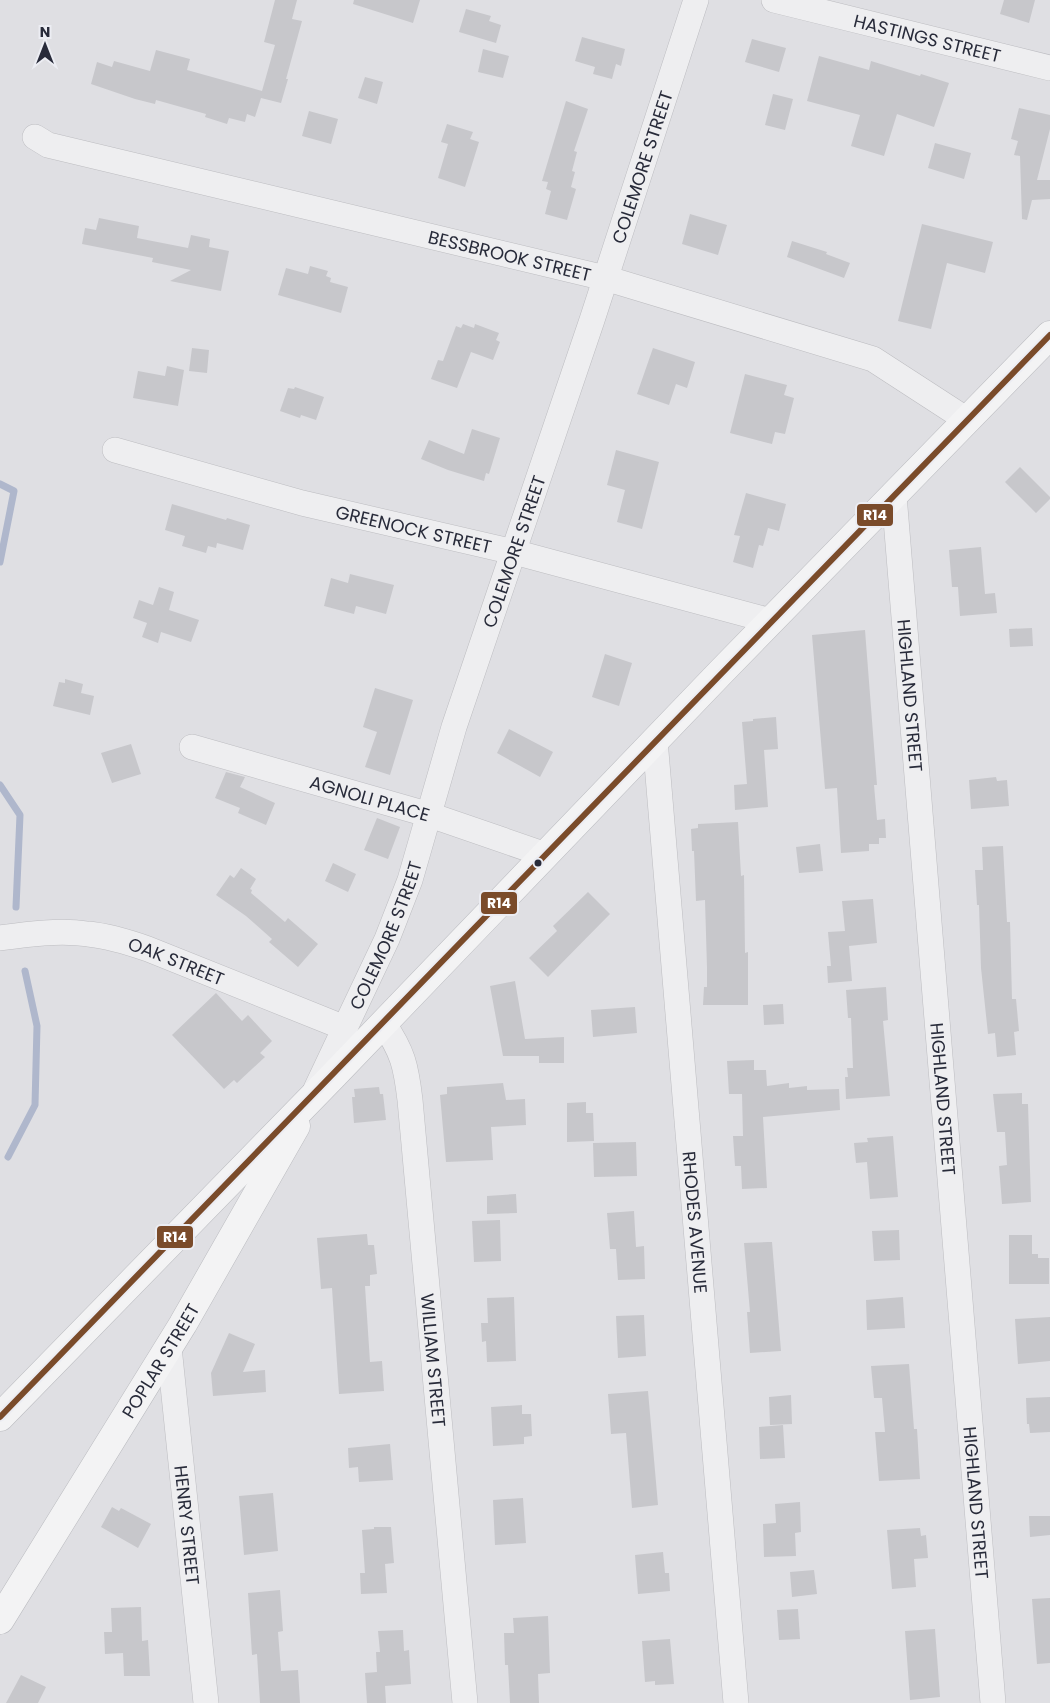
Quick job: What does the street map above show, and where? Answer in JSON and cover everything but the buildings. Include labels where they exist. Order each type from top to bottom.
[{"type":"main road","points":[[0,1416],[313,1096],[655,740],[1050,335]]},
{"type":"main road","name":"POPLAR STREET","points":[[0,1620],[170,1347],[313,1096]]},
{"type":"street","name":"COLEMORE STREET","points":[[313,1096],[399,911],[430,816],[454,727],[514,552],[696,0]]},
{"type":"street","name":"HASTINGS STREET","points":[[774,0],[1050,68]]},
{"type":"street","name":"BESSBROOK STREET","points":[[35,137],[48,145],[605,278],[873,359],[967,420]]},
{"type":"street","name":"GREENOCK STREET","points":[[115,450],[302,503],[514,552],[771,621]]},
{"type":"street","name":"HIGHLAND STREET","points":[[894,495],[993,1703]]},
{"type":"street","name":"RHODES AVENUE","points":[[655,740],[736,1703]]},
{"type":"street","name":"AGNOLI PLACE","points":[[192,747],[430,816],[546,855]]},
{"type":"street","name":"OAK STREET","points":[[0,938],[70,933],[87,934],[124,941],[148,948],[345,1028]]},
{"type":"street","name":"WILLIAM STREET","points":[[383,1023],[394,1038],[401,1053],[406,1069],[410,1100],[465,1703]]},
{"type":"street","name":"HENRY STREET","points":[[170,1347],[206,1703]]},
{"type":"waterway","points":[[0,484],[14,491],[0,562]]},
{"type":"waterway","points":[[0,785],[20,815],[16,907]]},
{"type":"waterway","points":[[8,1157],[35,1105],[37,1026],[25,971]]},
{"type":"transit line","name":"R14","points":[[0,1417],[1050,335]]}]
